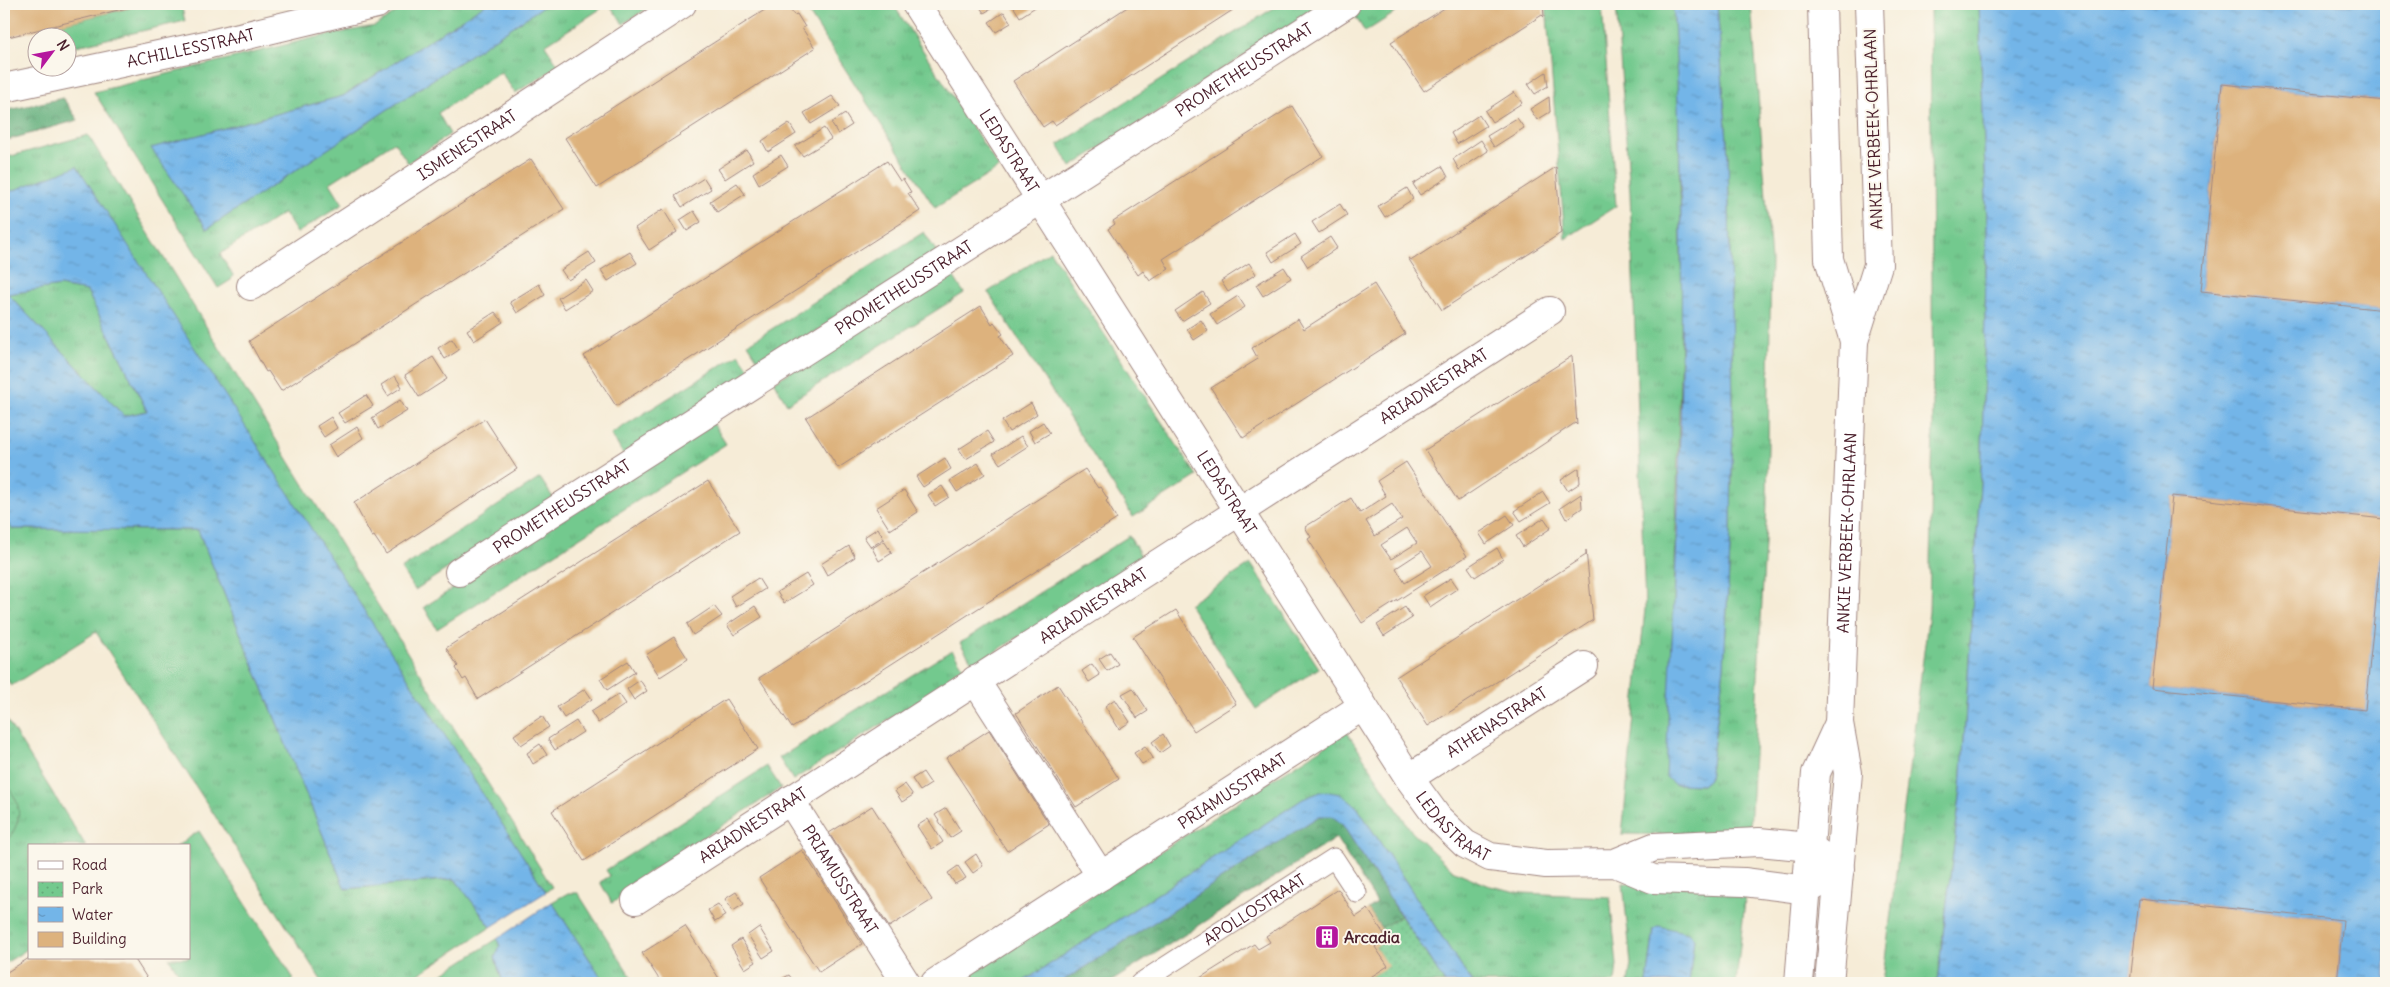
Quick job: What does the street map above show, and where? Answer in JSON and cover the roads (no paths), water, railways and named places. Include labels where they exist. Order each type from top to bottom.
[{"type":"street","name":"ACHILLESSTRAAT","points":[[4,88],[210,44],[377,4]]},
{"type":"street","name":"ISMENESTRAAT","points":[[251,286],[682,4]]},
{"type":"street","name":"LEDASTRAAT","points":[[916,4],[1240,510],[1408,778],[1438,818],[1465,844],[1490,857],[1546,864],[1616,864],[1653,878],[1744,882],[1808,890]]},
{"type":"street","name":"PROMETHEUSSTRAAT","points":[[459,572],[1346,4]]},
{"type":"street","name":"ANKIE VERBEEK-OHRLAAN","points":[[1822,4],[1829,259],[1854,341]]},
{"type":"street","name":"ANKIE VERBEEK-OHRLAAN","points":[[1829,983],[1848,774],[1839,723],[1854,341],[1878,265],[1869,4]]},
{"type":"street","name":"ARIADNESTRAAT","points":[[636,900],[1550,311]]},
{"type":"street","name":"ATHENASTRAAT","points":[[1408,778],[1584,666]]},
{"type":"street","points":[[975,680],[1101,876]]},
{"type":"street","name":"PRIAMUSSTRAAT","points":[[935,983],[1363,706]]},
{"type":"street","name":"ANKIE VERBEEK-OHRLAAN","points":[[1799,983],[1816,773],[1839,723]]},
{"type":"street","name":"PRIAMUSSTRAAT","points":[[790,800],[906,983]]},
{"type":"street","name":"LEDASTRAAT","points":[[1616,864],[1654,847],[1759,842],[1810,846]]},
{"type":"street","points":[[1808,890],[1840,870],[1810,846]]},
{"type":"lane","name":"APOLLOSTRAAT","points":[[1140,983],[1334,858],[1357,893]]},
{"type":"water","points":[[486,4],[547,4],[207,229],[151,148],[343,96]]},
{"type":"water","points":[[1673,4],[1717,4],[1728,155],[1733,404],[1731,529],[1724,668],[1709,779],[1702,785],[1674,784],[1666,777],[1677,536],[1681,337],[1681,203]]},
{"type":"water","points":[[1979,4],[2386,4],[2386,101],[2222,84],[2201,290],[2386,310],[2386,983],[2337,983],[2343,920],[2140,899],[2130,983],[1937,983],[1961,788],[1982,452],[1987,226]],"holes":[[[2172,496],[2384,519],[2364,710],[2152,688]]]},
{"type":"water","points":[[77,166],[546,892],[491,927],[455,879],[345,889],[198,530],[12,529],[4,518],[4,194]],"holes":[[[60,286],[87,291],[147,411],[124,416],[8,294]]]},
{"type":"water","points":[[1323,791],[1341,794],[1357,807],[1472,983],[1445,983],[1342,824],[1332,816],[1319,816],[1060,983],[1021,983],[1303,799]]},
{"type":"water","points":[[552,902],[605,983],[503,983],[495,957],[500,946],[497,939]]},
{"type":"water","points":[[1659,926],[1688,933],[1694,939],[1689,983],[1647,983],[1654,929]]},
{"type":"place","name":"Arcadia","points":[[1327,937]]}]
